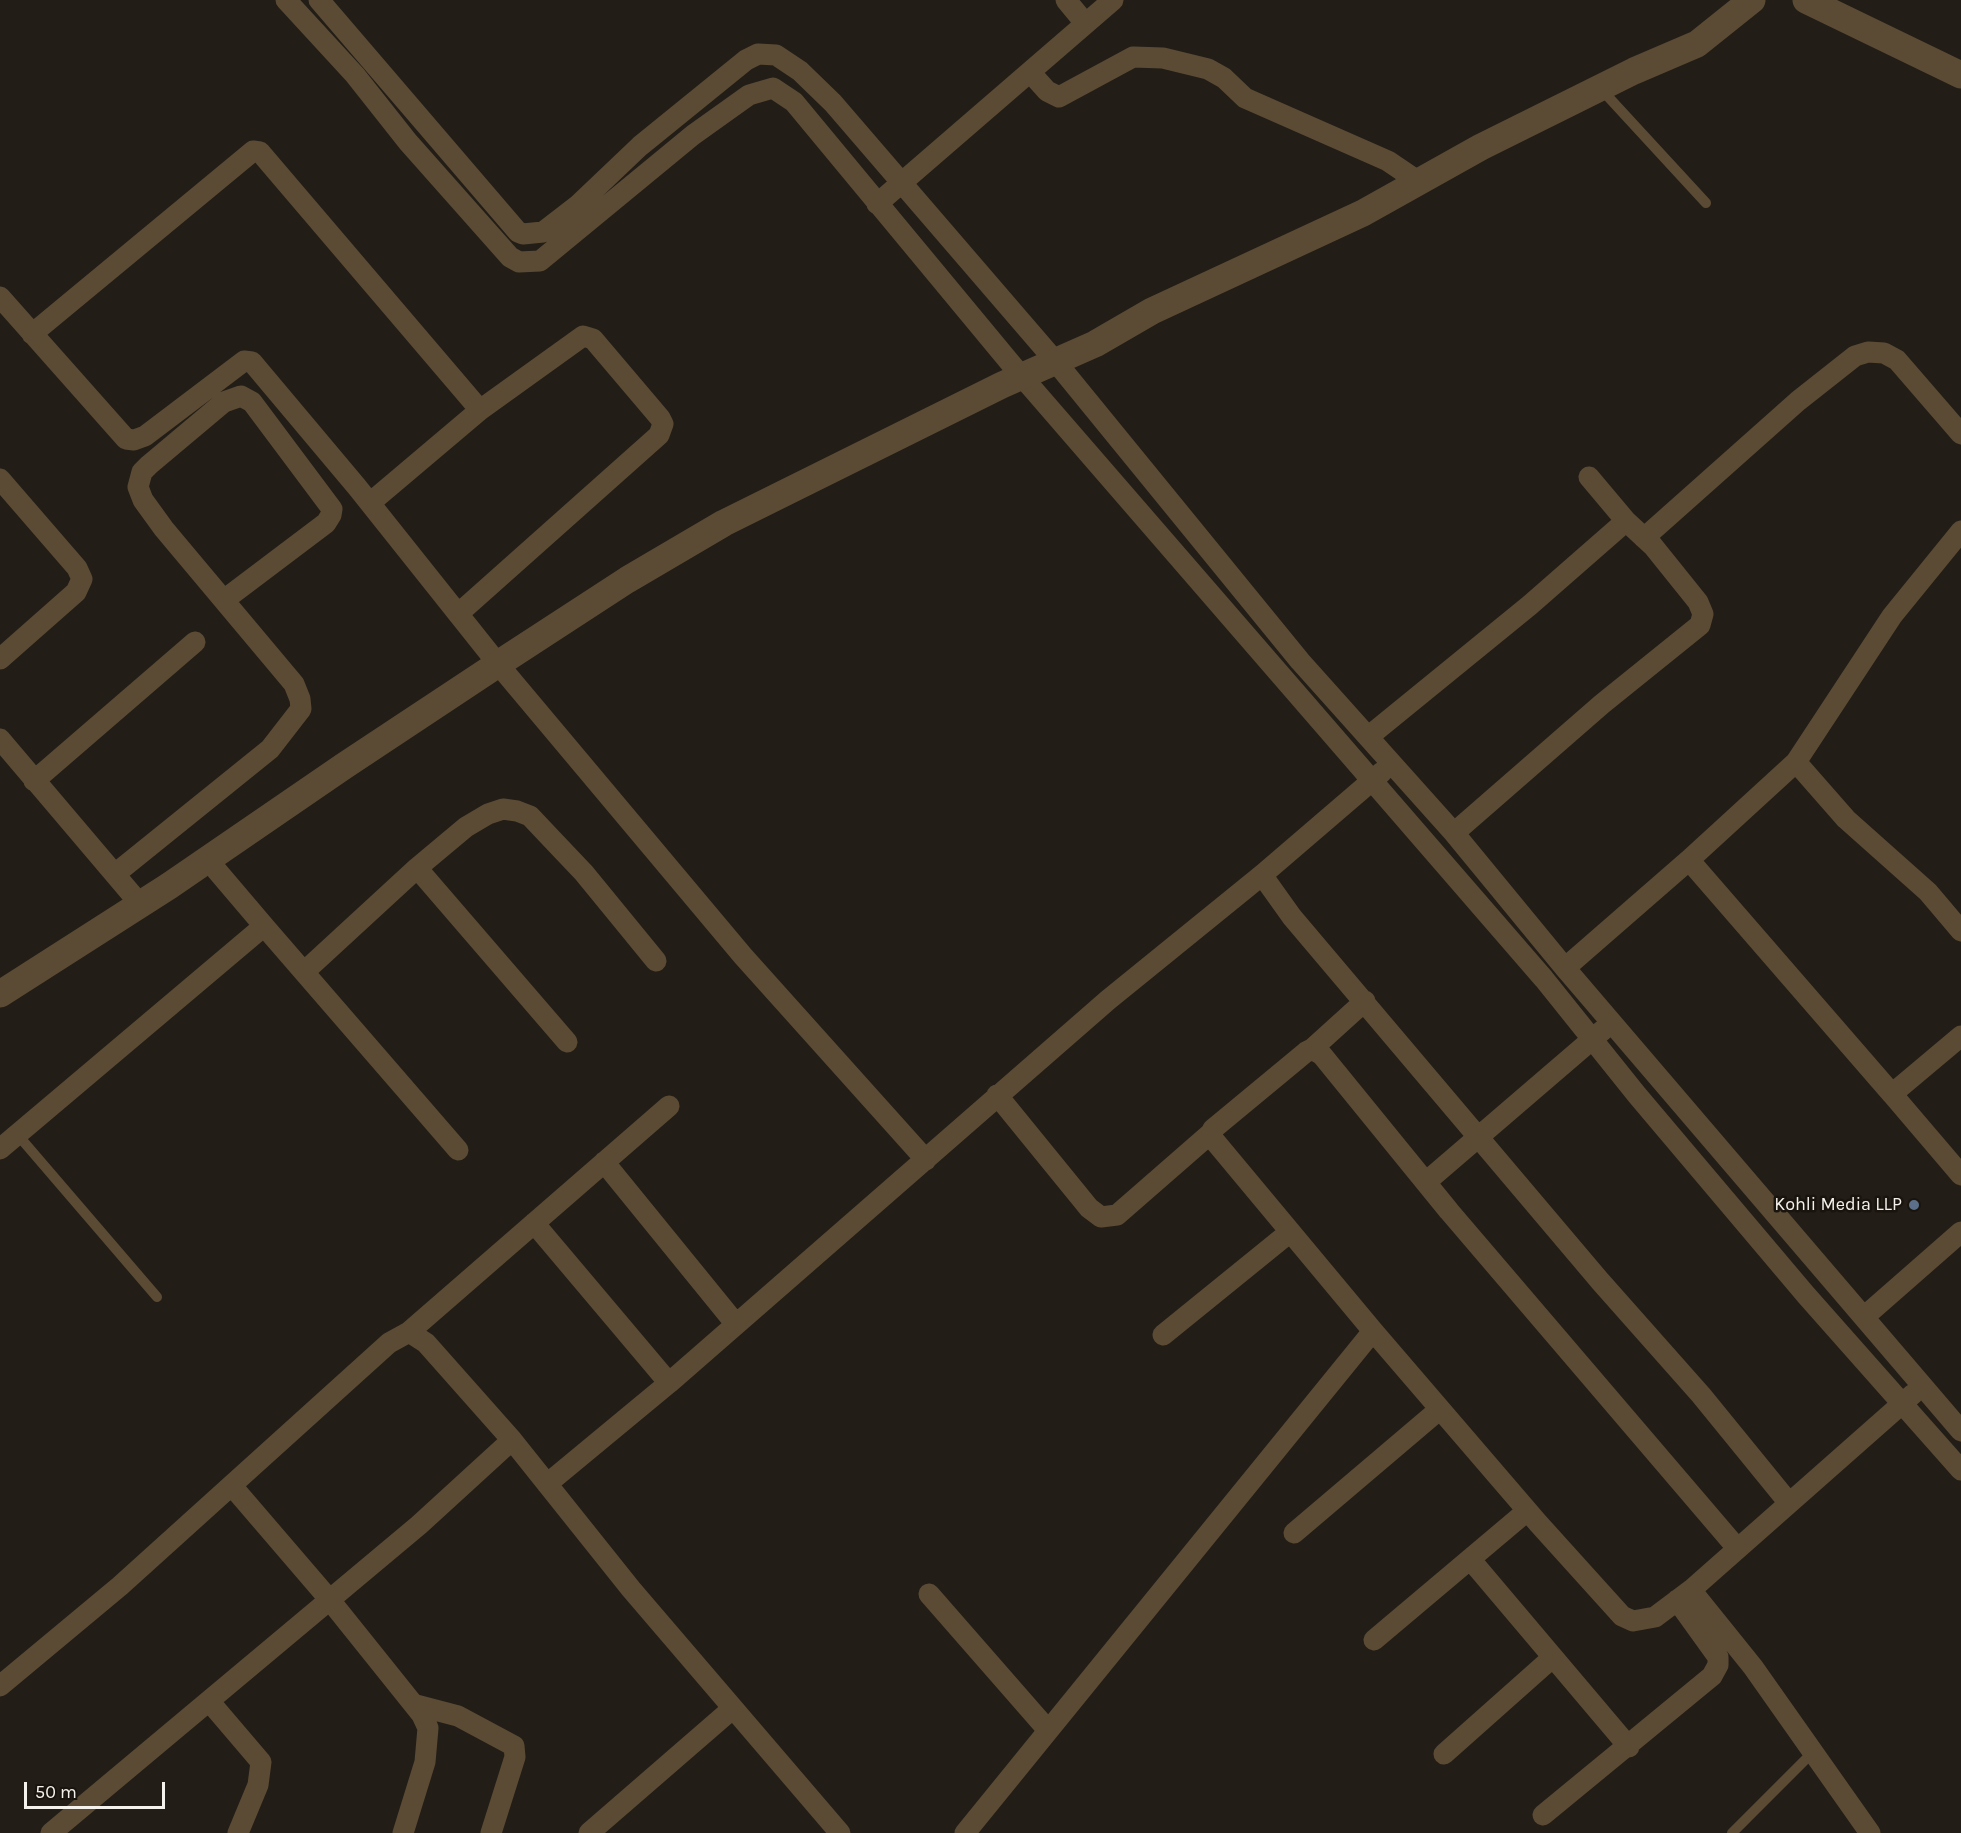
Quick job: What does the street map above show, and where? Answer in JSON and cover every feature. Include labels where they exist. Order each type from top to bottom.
[{"type":"street","points":[[286,0],[355,75],[408,142],[510,257],[528,264],[540,261],[693,135],[748,95],[773,88]]},
{"type":"street","points":[[319,0],[518,232],[531,235],[543,232],[578,205],[640,146],[734,68],[758,54],[776,55],[800,71],[833,103],[1056,362],[1300,661],[1454,833],[1565,968],[1961,1431]]},
{"type":"street","points":[[1065,0],[1085,23]]},
{"type":"street","points":[[877,204],[1113,0]]},
{"type":"street","points":[[0,994],[140,904],[627,580],[724,523],[1002,385],[1056,362],[1152,311],[1363,213],[1481,147],[1600,88],[1697,44],[1751,0]]},
{"type":"street","points":[[1806,0],[1961,75]]},
{"type":"street","points":[[773,88],[776,55]]},
{"type":"street","points":[[1030,72],[1047,91],[1059,97],[1133,57],[1163,57],[1208,69],[1224,78],[1245,98],[1388,161],[1419,182]]},
{"type":"street","points":[[773,88],[804,112],[877,204],[1023,378],[1544,979],[1791,1277],[1961,1470]]},
{"type":"street","points":[[32,334],[253,152],[260,152],[480,410]]},
{"type":"street","points":[[528,264],[531,235]]},
{"type":"street","points":[[0,297],[118,433],[126,439],[135,440],[145,436],[244,361],[252,362],[370,503],[498,664],[743,956],[926,1160]]},
{"type":"street","points":[[370,503],[480,410],[576,339],[587,336],[593,339],[663,424],[659,435],[458,614]]},
{"type":"street","points":[[1644,538],[1798,401],[1855,356],[1868,352],[1884,353],[1897,360],[1961,434]]},
{"type":"street","points":[[115,874],[270,749],[301,709],[294,684],[164,529],[143,500],[138,487],[142,472],[149,465],[224,402],[241,396],[252,402],[332,509],[326,523],[224,600]]},
{"type":"street","points":[[1454,833],[1602,704],[1700,625],[1703,614],[1698,602],[1589,477]]},
{"type":"street","points":[[0,479],[77,568],[82,579],[76,592],[0,659]]},
{"type":"street","points":[[1368,737],[1530,605],[1626,521]]},
{"type":"street","points":[[1565,968],[1689,860],[1796,762],[1885,626],[1961,531]]},
{"type":"street","points":[[34,781],[195,642]]},
{"type":"street","points":[[0,739],[140,904]]},
{"type":"street","points":[[1796,762],[1846,819],[1928,892],[1961,931]]},
{"type":"street","points":[[547,1484],[669,1383],[735,1323],[926,1160],[997,1095],[1392,764]]},
{"type":"street","points":[[304,972],[417,868],[466,827],[488,814],[503,809],[518,810],[530,816],[584,873],[656,961]]},
{"type":"street","points":[[207,859],[458,1150]]},
{"type":"street","points":[[1689,860],[1961,1175]]},
{"type":"street","points":[[417,868],[567,1042]]},
{"type":"street","points":[[1262,875],[1292,917],[1480,1136],[1600,1281],[1701,1395],[1789,1503]]},
{"type":"street","points":[[0,1149],[264,926]]},
{"type":"street","points":[[997,1095],[1089,1208],[1101,1217],[1117,1215],[1365,1001]]},
{"type":"street","points":[[1426,1182],[1612,1023]]},
{"type":"street","points":[[1892,1094],[1961,1036]]},
{"type":"street","points":[[1312,1049],[1322,1055],[1426,1182],[1737,1548]]},
{"type":"street","points":[[0,1686],[120,1586],[389,1343],[409,1332],[669,1106]]},
{"type":"street","points":[[1211,1133],[1213,1139],[1373,1331],[1527,1511],[1622,1616],[1643,1621],[1654,1617],[1684,1595],[1923,1386]]},
{"type":"street","points":[[604,1162],[735,1323]]},
{"type":"street","points":[[534,1223],[669,1383]]},
{"type":"street","points":[[1163,1335],[1290,1232]]},
{"type":"street","points":[[1864,1317],[1961,1232]]},
{"type":"street","points":[[965,1833],[1047,1729],[1373,1331]]},
{"type":"street","points":[[409,1332],[426,1343],[512,1440],[732,1709],[840,1833]]},
{"type":"street","points":[[1294,1533],[1440,1409]]},
{"type":"street","points":[[51,1833],[419,1525],[512,1440]]},
{"type":"street","points":[[232,1486],[416,1705],[428,1728],[425,1762],[404,1833]]},
{"type":"street","points":[[1374,1640],[1527,1511]]},
{"type":"street","points":[[1470,1559],[1629,1747]]},
{"type":"street","points":[[929,1594],[1047,1729]]},
{"type":"street","points":[[1543,1815],[1706,1682],[1718,1665],[1719,1656],[1684,1595]]},
{"type":"street","points":[[1684,1595],[1753,1667],[1870,1833]]},
{"type":"street","points":[[1444,1754],[1552,1658]]},
{"type":"street","points":[[208,1701],[261,1762],[258,1785],[238,1833]]},
{"type":"street","points":[[416,1705],[458,1716],[514,1746],[515,1757],[491,1833]]},
{"type":"street","points":[[590,1833],[732,1709]]},
{"type":"lane","points":[[1600,88],[1706,203]]},
{"type":"lane","points":[[17,1134],[157,1297]]},
{"type":"lane","points":[[1732,1833],[1813,1752]]},
{"type":"place","name":"Kohli Media LLP","points":[[1914,1205]]}]
